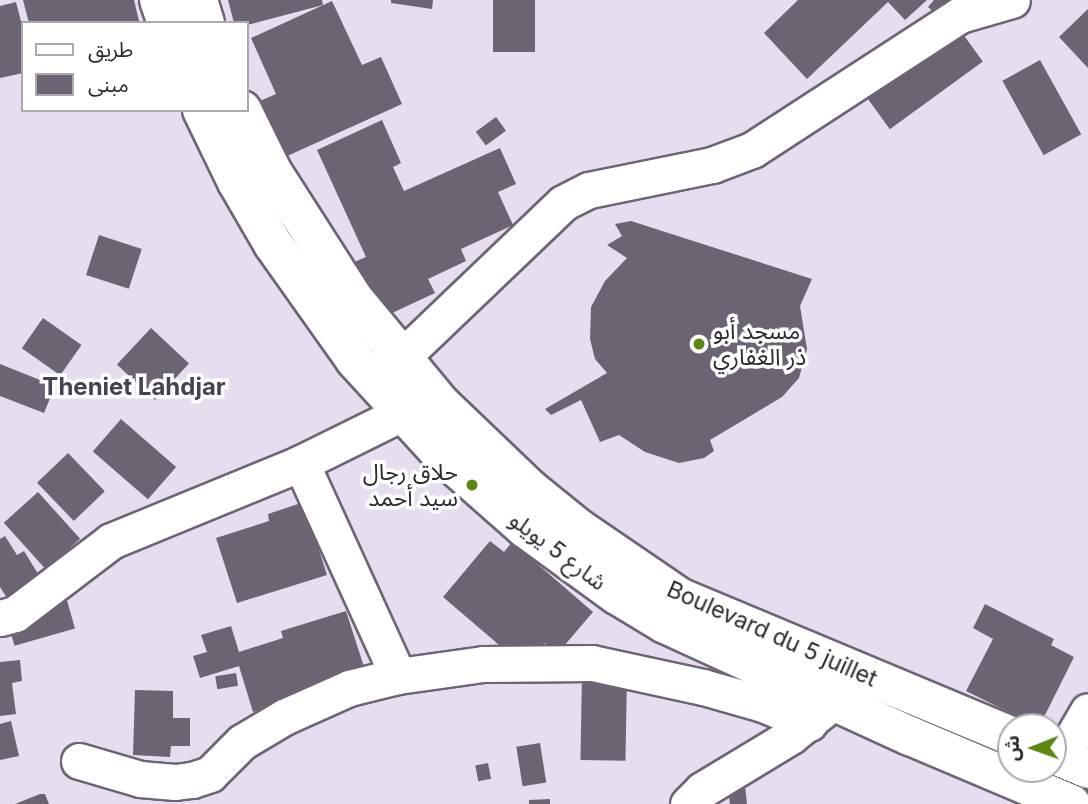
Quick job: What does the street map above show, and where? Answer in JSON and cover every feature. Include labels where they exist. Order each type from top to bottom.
[{"type":"main road","points":[[159,0],[166,21]]},
{"type":"main road","points":[[198,0],[204,21]]},
{"type":"main road","name":"شارع 5 يويلو","points":[[203,112],[237,182],[273,244],[355,360],[441,454],[508,514],[617,595],[820,712],[1070,804]]},
{"type":"main road","name":"Boulevard du 5 juillet","points":[[243,112],[272,171],[311,236],[354,299],[401,358],[485,448],[540,497],[628,564],[679,597],[997,730]]},
{"type":"street","points":[[401,358],[563,204],[589,190],[712,165],[752,150],[960,15],[1012,0]]},
{"type":"street","points":[[0,618],[15,614],[111,541],[302,463],[402,414]]},
{"type":"street","points":[[302,463],[398,676]]},
{"type":"street","points":[[79,761],[140,779],[175,782],[192,780],[211,774],[242,742],[284,717],[349,688],[398,676],[483,664],[592,663],[703,687],[763,704],[820,712]]},
{"type":"street","points":[[688,804],[702,790],[820,712],[854,671]]},
{"type":"street","points":[[1067,760],[1088,711]]},
{"type":"building","points":[[23,0],[134,0],[139,21],[28,21]]},
{"type":"building","points":[[228,0],[322,0],[323,5],[248,25],[248,21],[233,21]]},
{"type":"building","points":[[391,0],[433,0],[432,9],[391,3]]},
{"type":"building","points":[[493,0],[535,0],[535,52],[493,52]]},
{"type":"building","points":[[798,0],[927,0],[905,20],[888,2],[807,79],[764,33]]},
{"type":"building","points":[[934,0],[964,0],[945,22],[928,7]]},
{"type":"building","points":[[332,1],[362,65],[381,57],[402,104],[285,157],[260,101],[276,94],[251,38]]},
{"type":"building","points":[[16,2],[21,21],[21,73],[0,78],[0,6]]},
{"type":"building","points":[[1088,9],[1088,68],[1059,37]]},
{"type":"building","points":[[957,26],[983,62],[890,129],[864,94]]},
{"type":"building","points":[[1040,60],[1081,134],[1044,155],[1002,81]]},
{"type":"building","points":[[496,117],[506,131],[486,145],[476,132]]},
{"type":"building","points":[[382,120],[401,163],[393,167],[404,191],[500,148],[516,184],[498,192],[513,225],[461,249],[466,261],[428,279],[435,293],[377,320],[352,263],[366,257],[317,150]]},
{"type":"building","name":"مسجد أبو ذر الغفاري","points":[[631,221],[812,279],[800,306],[807,349],[799,378],[782,397],[710,440],[714,451],[704,458],[679,463],[645,452],[619,435],[600,442],[581,400],[551,415],[545,409],[607,373],[595,359],[590,339],[591,307],[605,281],[627,258],[607,245],[622,236],[615,224]]},
{"type":"building","points":[[99,235],[142,249],[129,289],[86,275]]},
{"type":"building","points":[[43,318],[82,345],[60,375],[22,348]]},
{"type":"building","points":[[151,328],[189,363],[155,400],[117,365]]},
{"type":"building","points":[[0,364],[55,386],[44,413],[0,396]]},
{"type":"building","points":[[121,419],[176,467],[148,499],[93,451]]},
{"type":"building","points":[[68,453],[105,491],[74,521],[37,483]]},
{"type":"building","points":[[38,492],[80,539],[46,570],[4,523]]},
{"type":"building","points":[[304,502],[327,575],[237,603],[216,538],[269,521],[268,514]]},
{"type":"building","points":[[5,536],[17,555],[24,551],[40,577],[7,598],[0,587],[0,539]]},
{"type":"building","points":[[490,541],[504,552],[512,542],[593,612],[558,653],[545,643],[533,657],[512,656],[443,597]]},
{"type":"building","points":[[64,590],[75,628],[14,646],[3,607]]},
{"type":"building","points":[[985,604],[1054,639],[1051,645],[1074,657],[1046,713],[1011,713],[966,691],[993,639],[973,628]]},
{"type":"building","points":[[346,611],[365,670],[301,690],[303,696],[253,712],[239,666],[200,678],[193,656],[207,652],[201,635],[231,626],[239,652],[283,638],[281,631]]},
{"type":"building","points":[[20,660],[22,681],[12,683],[16,714],[0,716],[0,662]]},
{"type":"building","points":[[236,673],[238,686],[217,689],[215,676]]},
{"type":"building","points":[[582,673],[627,674],[625,761],[580,760]]},
{"type":"building","points":[[135,690],[173,691],[173,718],[190,718],[190,746],[171,746],[170,757],[133,755]]},
{"type":"building","points":[[11,721],[19,756],[0,760],[0,724]]},
{"type":"building","points":[[540,743],[546,783],[523,786],[516,747]]},
{"type":"building","points":[[488,763],[491,779],[478,781],[475,765]]},
{"type":"building","points":[[745,785],[747,804],[730,804],[728,787]]},
{"type":"building","points":[[45,794],[49,804],[15,804]]},
{"type":"building","points":[[550,799],[550,804],[529,804],[529,800]]},
{"type":"place","name":"مسجد أبو ذر الغفاري","points":[[699,344]]},
{"type":"place","name":"حلاق رجال سيد أحمد","points":[[472,485]]},
{"type":"district","name":"Theniet Lahdjar","points":[[134,387]]}]
